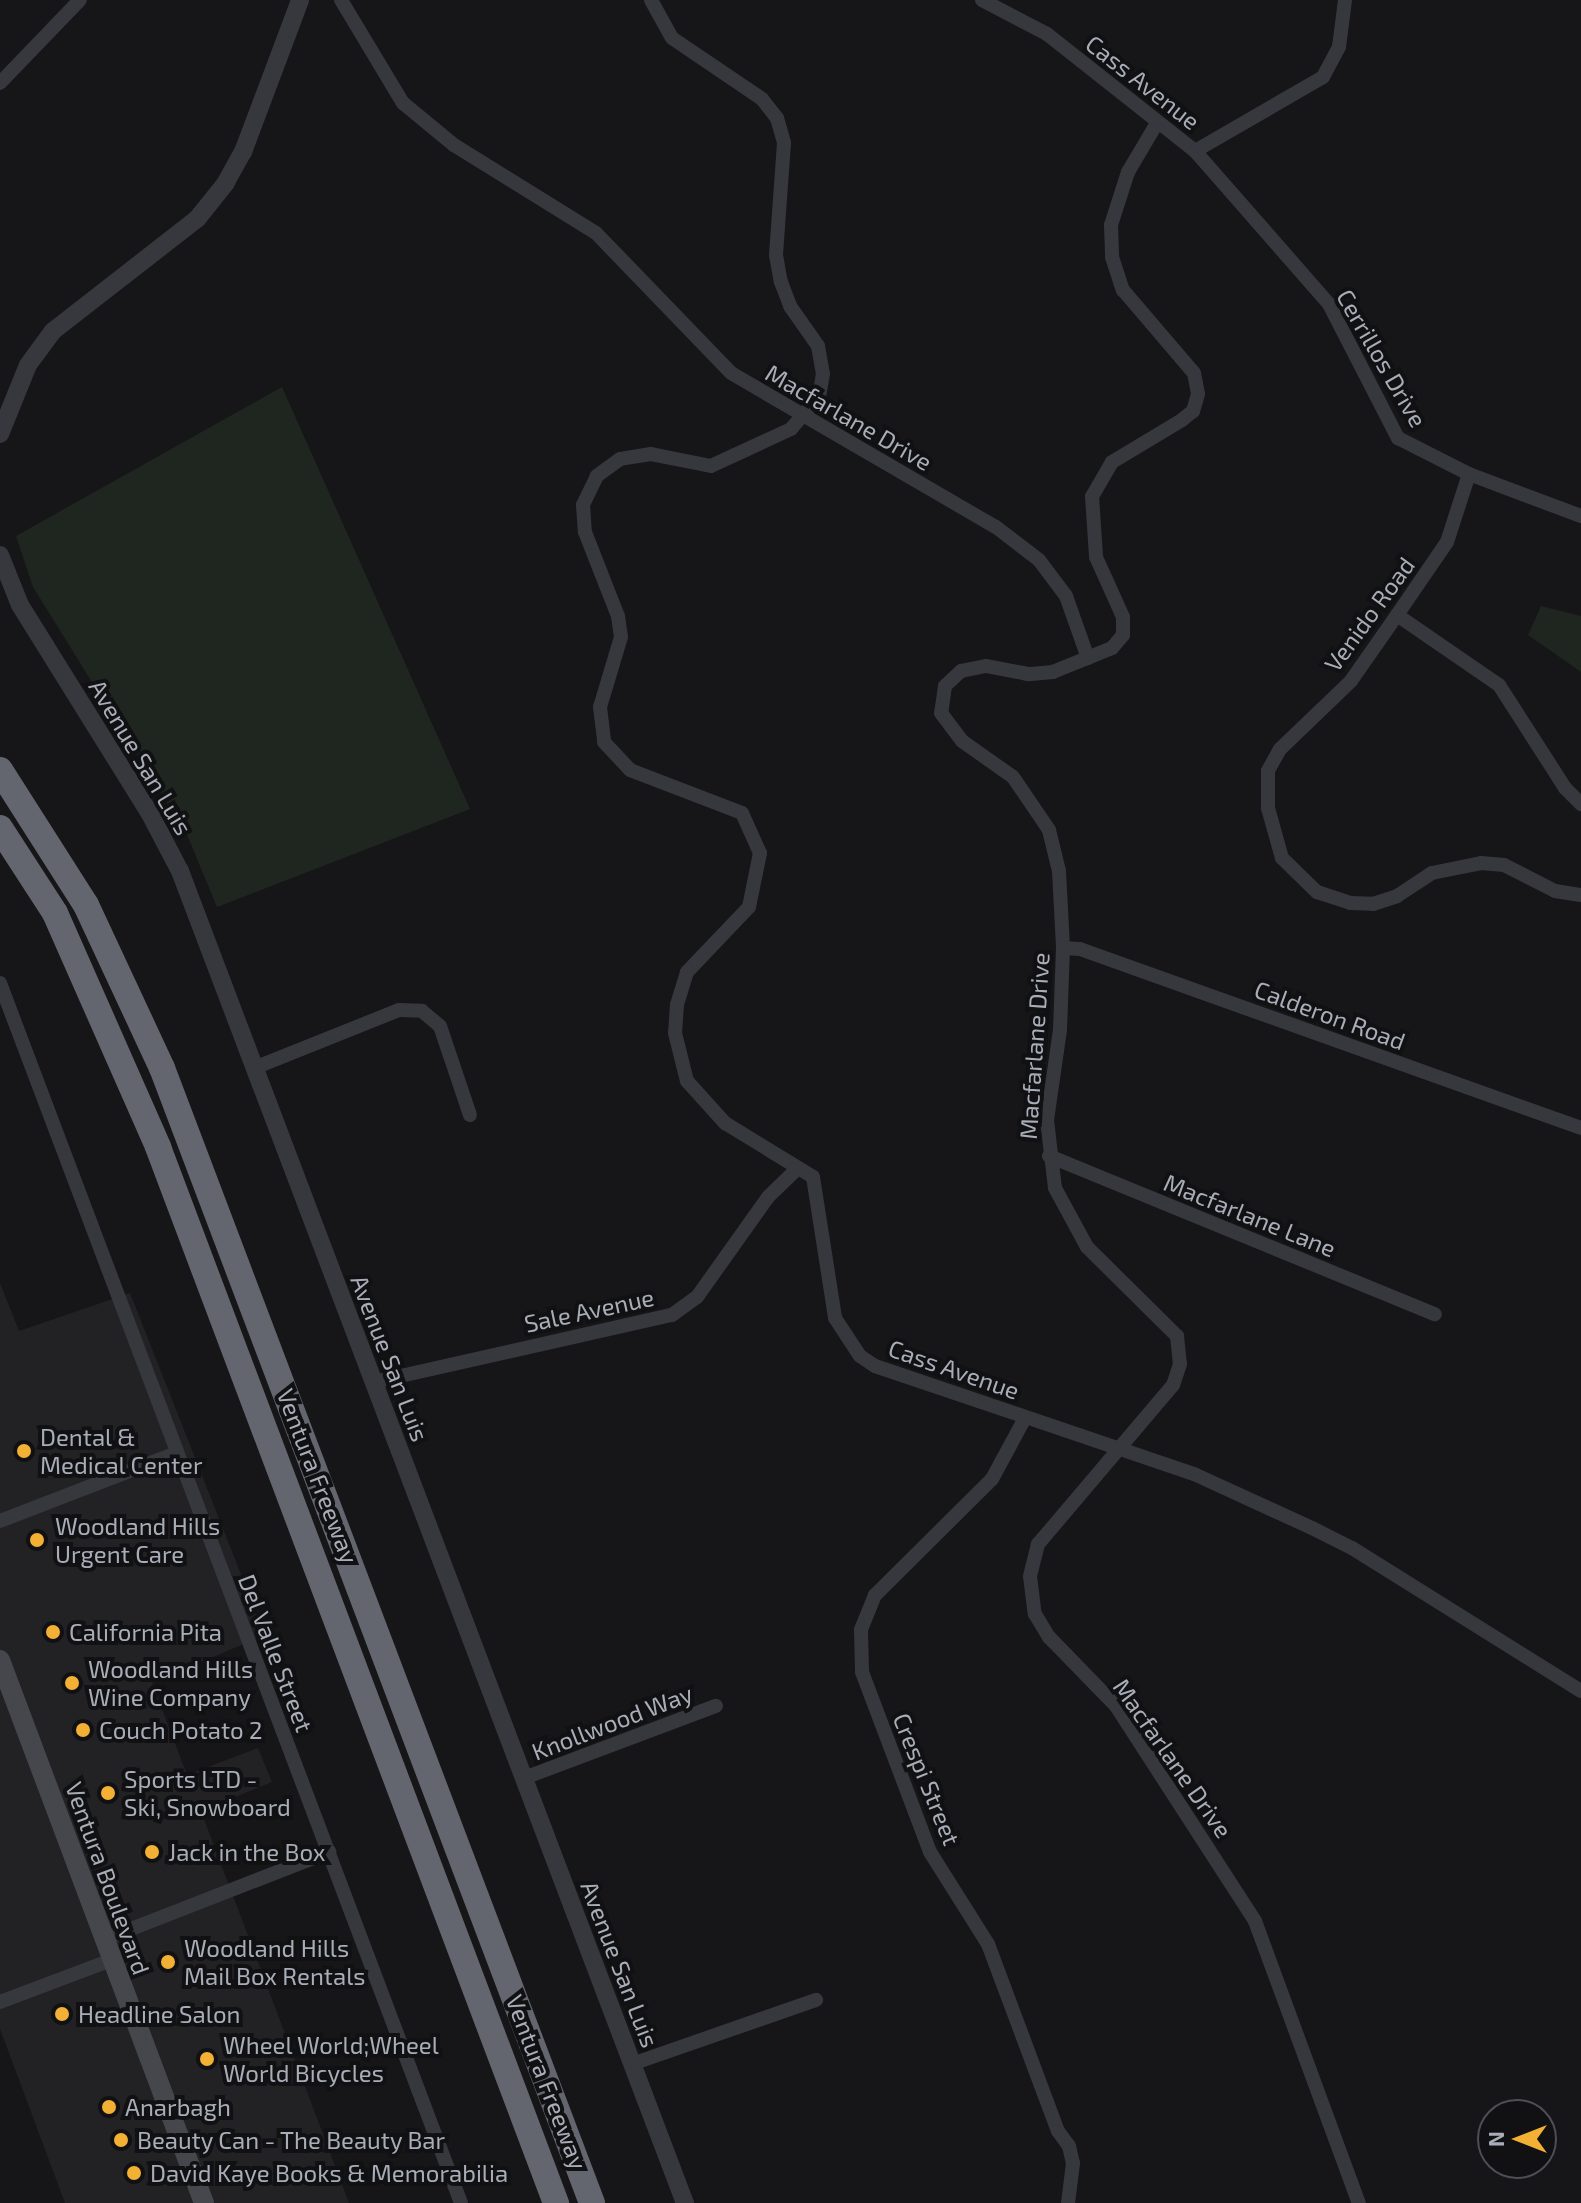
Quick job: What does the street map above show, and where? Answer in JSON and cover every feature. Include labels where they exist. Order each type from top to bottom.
[{"type":"highway","name":"Ventura Freeway","points":[[0,770],[86,905],[162,1068],[592,2203]]},
{"type":"highway","name":"Ventura Freeway","points":[[0,828],[55,913],[158,1147],[556,2203]]},
{"type":"main road","name":"Ventura Boulevard","points":[[0,1660],[204,2203]]},
{"type":"street","points":[[0,83],[80,0]]},
{"type":"street","points":[[0,434],[28,365],[53,331],[197,219],[225,184],[243,152],[300,0]]},
{"type":"street","name":"Macfarlane Drive","points":[[341,0],[351,11],[388,83],[424,123],[596,233],[721,363],[802,418],[996,527],[1039,560],[1066,596],[1088,658],[1040,674],[977,666],[951,678],[940,700],[945,725],[1013,777],[1049,830],[1059,871],[1063,948],[1047,1120],[1055,1188],[1087,1247],[1177,1336],[1180,1364],[1173,1385],[1038,1544],[1030,1576],[1035,1614],[1049,1637],[1116,1706],[1255,1921],[1359,2203]]},
{"type":"street","points":[[651,0],[672,38],[762,99],[777,118],[784,143],[776,255],[790,306],[818,346],[823,374],[819,396],[802,418]]},
{"type":"street","name":"Cass Avenue","points":[[982,0],[1047,34],[1195,151]]},
{"type":"street","points":[[1195,151],[1323,77],[1339,47],[1345,0]]},
{"type":"street","points":[[1088,658],[1112,648],[1123,635],[1123,617],[1096,557],[1092,496],[1112,462],[1182,420],[1193,411],[1198,394],[1194,373],[1123,290],[1112,257],[1111,225],[1128,172],[1157,123]]},
{"type":"street","name":"Cerrillos Drive","points":[[1195,151],[1329,304],[1398,438],[1469,474],[1581,516]]},
{"type":"street","name":"Cass Avenue","points":[[802,418],[727,462],[694,464],[651,454],[620,459],[597,476],[581,520],[621,637],[600,707],[604,742],[630,770],[742,813],[760,853],[749,907],[687,972],[680,994],[675,1033],[687,1081],[725,1123],[796,1170],[813,1177],[835,1318],[860,1356],[875,1366],[1194,1474],[1352,1548],[1581,1691]]},
{"type":"street","name":"Venido Road","points":[[1469,474],[1447,542],[1397,615],[1351,681],[1280,749],[1268,771],[1268,808],[1289,869],[1317,892],[1350,903],[1373,904],[1397,896],[1432,873],[1481,863],[1504,865],[1555,891],[1581,895]]},
{"type":"street","name":"Avenue San Luis","points":[[0,555],[20,605],[149,812],[180,871],[685,2203]]},
{"type":"street","points":[[1397,615],[1499,685],[1565,788],[1581,804]]},
{"type":"street","name":"Calderon Road","points":[[1063,948],[1080,949],[1581,1128]]},
{"type":"street","name":"Del Valle Street","points":[[0,983],[461,2203]]},
{"type":"street","points":[[254,1068],[399,1010],[422,1011],[440,1026],[470,1115]]},
{"type":"street","name":"Macfarlane Lane","points":[[1049,1156],[1435,1314]]},
{"type":"street","name":"Sale Avenue","points":[[374,1382],[672,1315],[697,1297],[768,1197],[796,1170]]},
{"type":"street","name":"Crespi Street","points":[[1025,1418],[992,1479],[875,1595],[861,1630],[862,1672],[930,1852],[988,1944],[1058,2131],[1069,2146],[1073,2186],[1068,2203]]},
{"type":"street","points":[[0,1521],[176,1453]]},
{"type":"street","name":"Knollwood Way","points":[[524,1778],[716,1706]]},
{"type":"street","points":[[103,1940],[329,1852]]},
{"type":"street","points":[[0,2002],[111,1960]]},
{"type":"street","points":[[632,2064],[816,2000]]},
{"type":"shaded area","points":[[282,387],[470,809],[217,907],[188,837],[33,587],[16,536]]},
{"type":"shaded area","points":[[1541,606],[1581,616],[1581,672],[1528,635]]},
{"type":"shaded area","points":[[0,1283],[19,1331],[130,1293],[265,1635],[152,1683],[187,1775],[258,1748],[272,1782],[201,1811],[349,2203],[65,2203],[0,2029]]},
{"type":"place","name":"Dental & Medical Center","points":[[24,1451]]},
{"type":"place","name":"Woodland Hills Urgent Care","points":[[37,1540]]},
{"type":"place","name":"California Pita","points":[[53,1632]]},
{"type":"place","name":"Woodland Hills Wine Company","points":[[72,1683]]},
{"type":"place","name":"Couch Potato 2","points":[[83,1730]]},
{"type":"place","name":"Sports LTD - Ski, Snowboard","points":[[108,1793]]},
{"type":"place","name":"Jack in the Box","points":[[152,1852]]},
{"type":"place","name":"Woodland Hills Mail Box Rentals","points":[[168,1962]]},
{"type":"place","name":"Headline Salon","points":[[62,2014]]},
{"type":"place","name":"Wheel World;Wheel World Bicycles","points":[[207,2059]]},
{"type":"place","name":"Anarbagh","points":[[109,2107]]},
{"type":"place","name":"Beauty Can - The Beauty Bar","points":[[121,2140]]},
{"type":"place","name":"David Kaye Books & Memorabilia","points":[[134,2173]]}]
